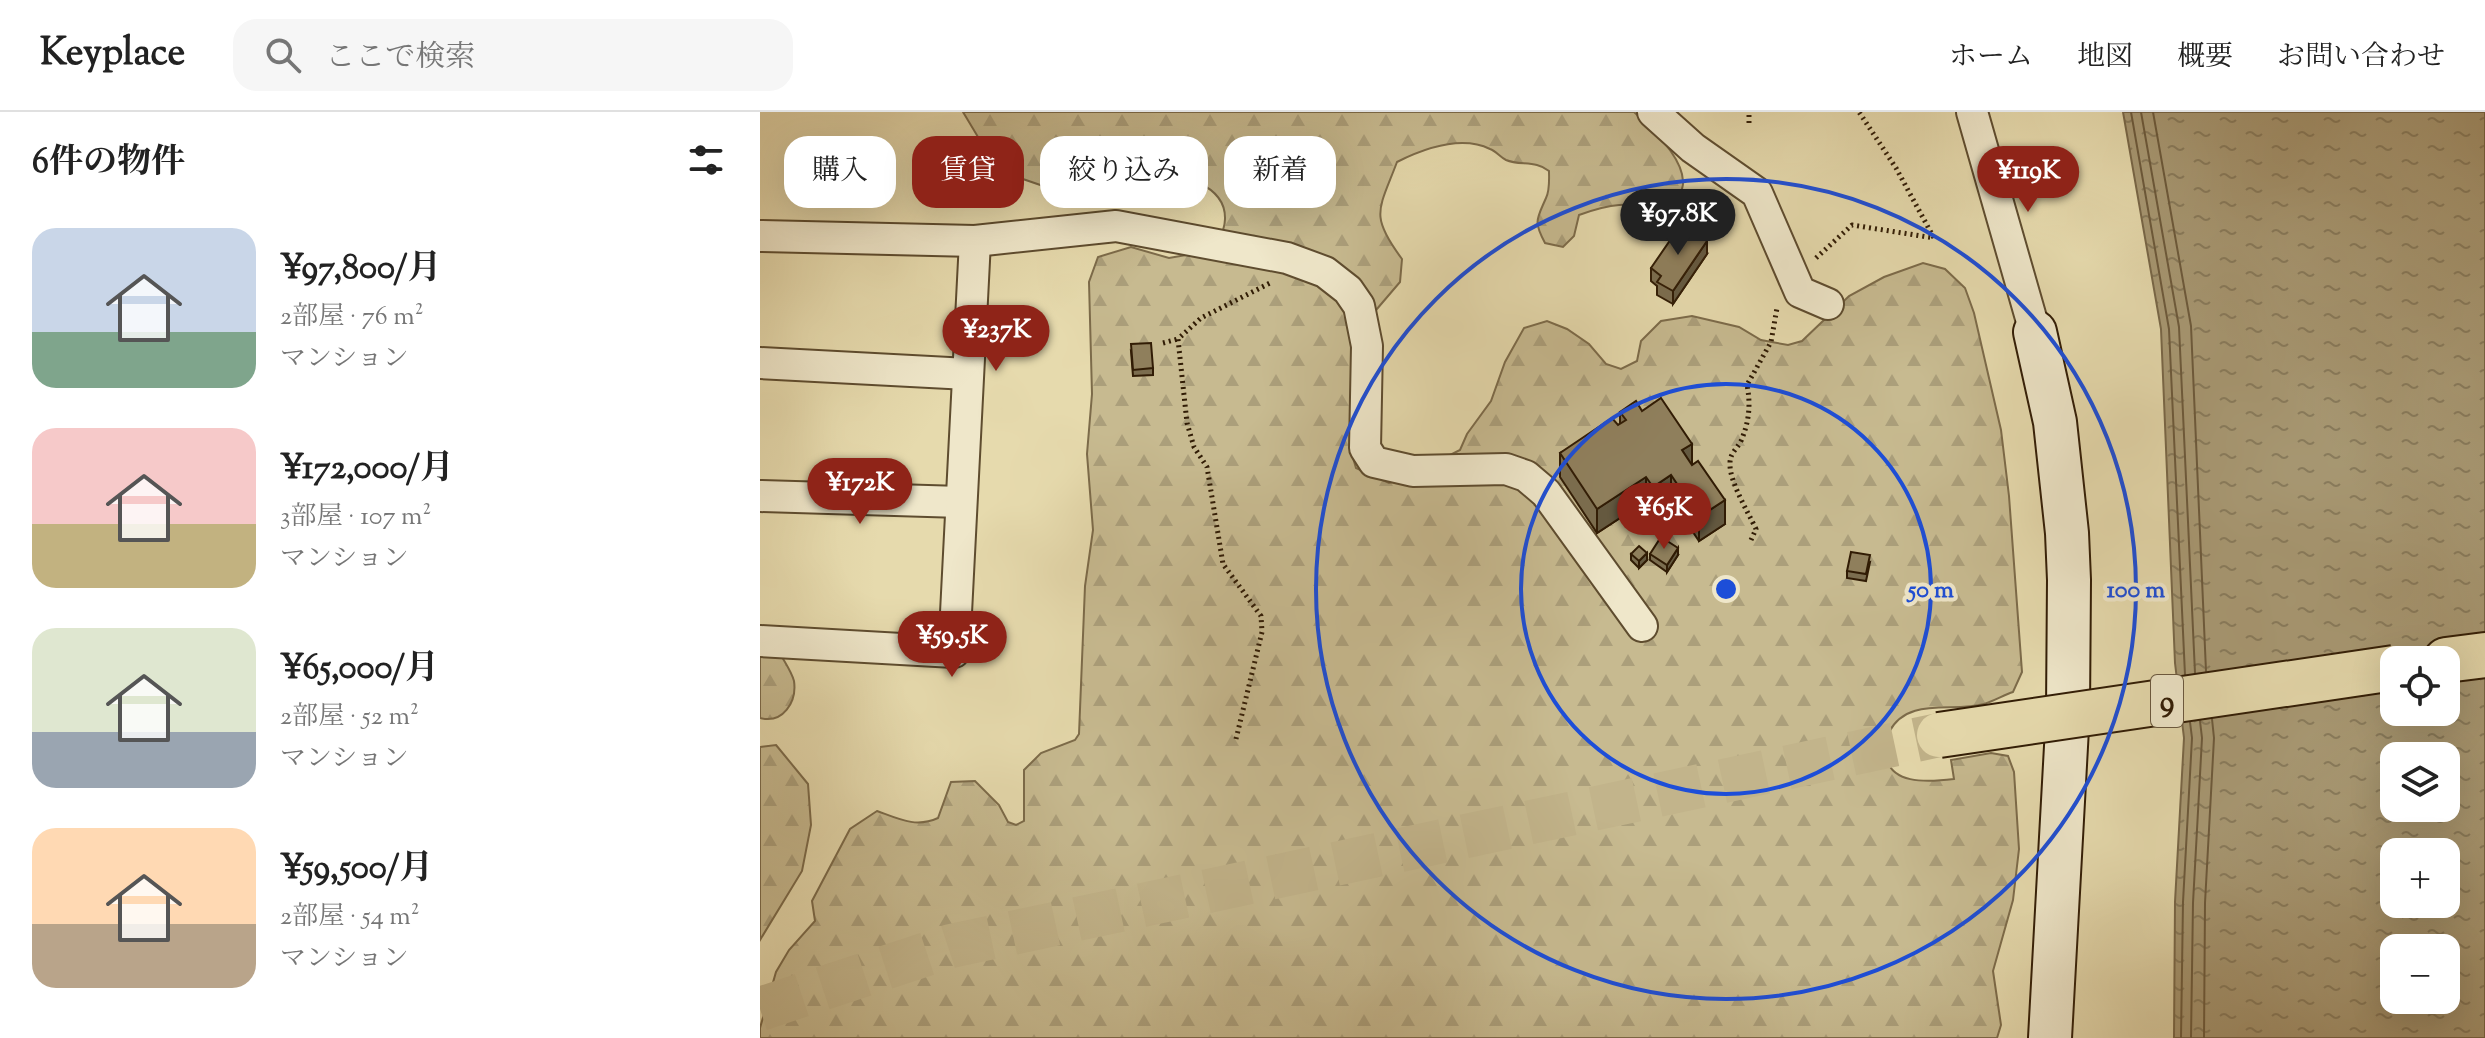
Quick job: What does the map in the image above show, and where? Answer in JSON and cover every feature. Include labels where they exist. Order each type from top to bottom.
[{"type":"highway","points":[[2460,658],[2485,654]]},
{"type":"highway","name":"9","points":[[1939,735],[2380,669]]},
{"type":"street","points":[[1653,112],[1693,148],[1757,193],[1797,285],[1828,304]]},
{"type":"street","points":[[1972,112],[2035,332],[2055,422],[2067,533],[2081,708],[2050,1038]]},
{"type":"street","points":[[760,236],[975,241],[1116,226],[1287,258],[1325,272],[1342,284],[1359,306],[1367,346],[1365,448],[1370,459],[1413,471],[1506,469],[1522,474],[1546,493],[1642,626]]},
{"type":"street","points":[[760,641],[954,652],[975,241]]},
{"type":"street","points":[[760,363],[968,374]]},
{"type":"street","points":[[760,496],[961,502]]},
{"type":"street","points":[[2460,657],[2485,654]]},
{"type":"street","points":[[2081,708],[2380,669]]},
{"type":"path","points":[[1749,112],[1749,123]]},
{"type":"path","points":[[1751,540],[1756,529],[1737,488],[1730,464],[1733,452],[1740,444],[1751,406],[1747,385],[1771,342],[1777,306],[1852,225],[1934,238],[1896,168],[1859,112]]},
{"type":"path","points":[[1163,343],[1178,339],[1201,318],[1294,272],[1300,263]]},
{"type":"path","points":[[1178,339],[1187,423],[1194,447],[1207,467],[1223,564],[1261,616],[1262,632],[1236,739]]},
{"type":"green space","points":[[963,112],[1634,112],[1664,143],[1677,162],[1683,183],[1678,200],[1660,210],[1619,205],[1579,215],[1574,236],[1563,247],[1545,243],[1539,230],[1539,216],[1549,188],[1549,171],[1544,168],[1511,162],[1490,149],[1467,143],[1430,148],[1397,162],[1380,212],[1385,232],[1402,259],[1400,282],[1359,330],[1351,451],[1356,468],[1389,483],[1460,450],[1467,434],[1491,401],[1505,362],[1524,328],[1547,321],[1567,329],[1589,344],[1606,364],[1621,369],[1637,361],[1641,341],[1661,321],[1692,316],[1739,327],[1761,340],[1788,345],[1802,341],[1849,296],[1884,277],[1923,263],[1945,269],[1965,288],[1974,313],[2001,430],[2022,672],[2013,692],[1988,703],[1932,708],[1907,714],[1889,732],[1886,750],[1893,770],[1900,776],[1921,781],[1954,779],[1951,760],[1991,753],[2008,756],[2014,772],[2019,849],[2013,900],[1993,971],[2001,1025],[1997,1038],[760,1038],[776,972],[789,950],[815,921],[812,901],[850,829],[877,811],[915,822],[938,818],[951,782],[975,781],[999,805],[1008,822],[1016,825],[1024,821],[1024,770],[1041,753],[1075,740],[1079,734],[1085,586],[1093,530],[1087,454],[1092,394],[1089,282],[1098,257],[1131,247],[1169,258],[1215,250],[1224,227],[1223,207],[1208,188],[1208,136],[1040,136],[1040,185],[1024,179],[1024,136],[977,136]]},
{"type":"green space","points":[[760,652],[782,657],[794,681],[791,704],[775,718],[760,718]]},
{"type":"green space","points":[[776,745],[808,784],[811,825],[802,871],[760,940],[760,747]]},
{"type":"water","points":[[2123,112],[2485,112],[2485,1038],[2174,1038],[2175,902],[2184,738],[2175,663],[2161,329]]},
{"type":"building","points":[[1682,223],[1707,241],[1673,291],[1657,282],[1661,276],[1651,268]]},
{"type":"building","points":[[1151,343],[1153,368],[1133,370],[1131,344]]},
{"type":"building","points":[[1661,398],[1692,444],[1682,450],[1692,465],[1698,461],[1725,500],[1699,517],[1671,475],[1653,487],[1646,477],[1597,509],[1560,453],[1612,418],[1618,425],[1626,420],[1620,412],[1636,401],[1642,411]]},
{"type":"building","points":[[1661,537],[1678,548],[1667,565],[1650,554]]},
{"type":"building","points":[[1639,546],[1647,553],[1639,561],[1631,554]]},
{"type":"building","points":[[1851,552],[1870,555],[1866,574],[1847,571]]},
{"type":"tunnel","points":[[760,1009],[951,946],[1939,735]]}]
